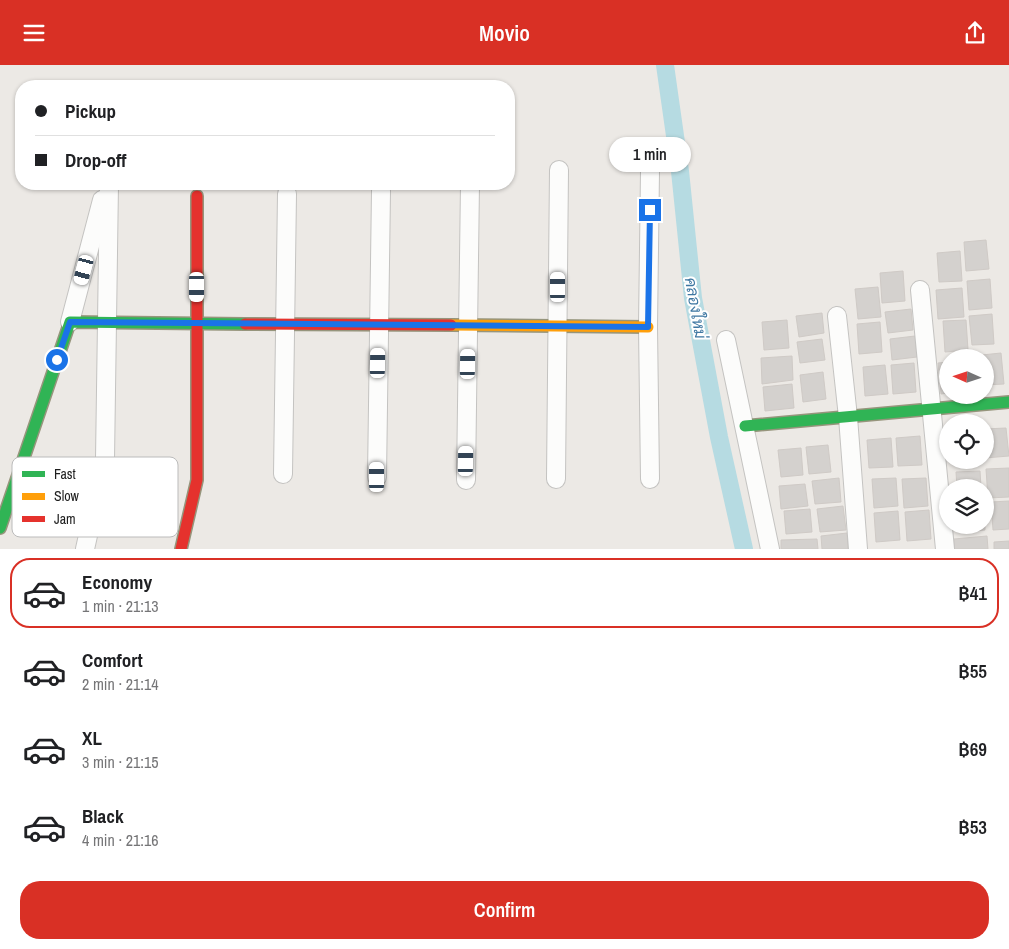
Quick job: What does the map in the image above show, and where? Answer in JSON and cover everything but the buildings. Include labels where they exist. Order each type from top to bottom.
[{"type":"street","points":[[556,479],[559,170]]},
{"type":"street","points":[[650,171],[648,327],[650,479]]},
{"type":"street","points":[[24,457],[70,322],[106,190]]},
{"type":"street","points":[[106,457],[108,190]]},
{"type":"street","points":[[466,480],[470,190]]},
{"type":"street","points":[[377,477],[380,191]]},
{"type":"street","points":[[283,474],[287,194]]},
{"type":"street","points":[[181,549],[197,480],[197,195]]},
{"type":"street","points":[[920,290],[945,549]]},
{"type":"street","points":[[837,316],[848,417],[858,549]]},
{"type":"street","points":[[70,322],[648,327]]},
{"type":"street","points":[[726,340],[746,426],[770,549]]},
{"type":"street","points":[[746,426],[1009,402]]},
{"type":"street","points":[[0,528],[12,493]]},
{"type":"waterway","name":"คลองใหม่","points":[[665,65],[680,171],[693,298],[719,437],[744,549]]},
{"type":"traffic: fast","points":[[24,457],[70,322],[245,324]]},
{"type":"traffic: fast","points":[[745,426],[1009,402]]},
{"type":"traffic: fast","points":[[0,528],[12,493]]},
{"type":"traffic: slow","points":[[451,325],[648,327]]},
{"type":"traffic: jam","points":[[181,549],[197,480],[197,196]]},
{"type":"traffic: jam","points":[[245,324],[451,325]]},
{"type":"route","points":[[57,360],[70,322],[648,327],[650,210]]}]
